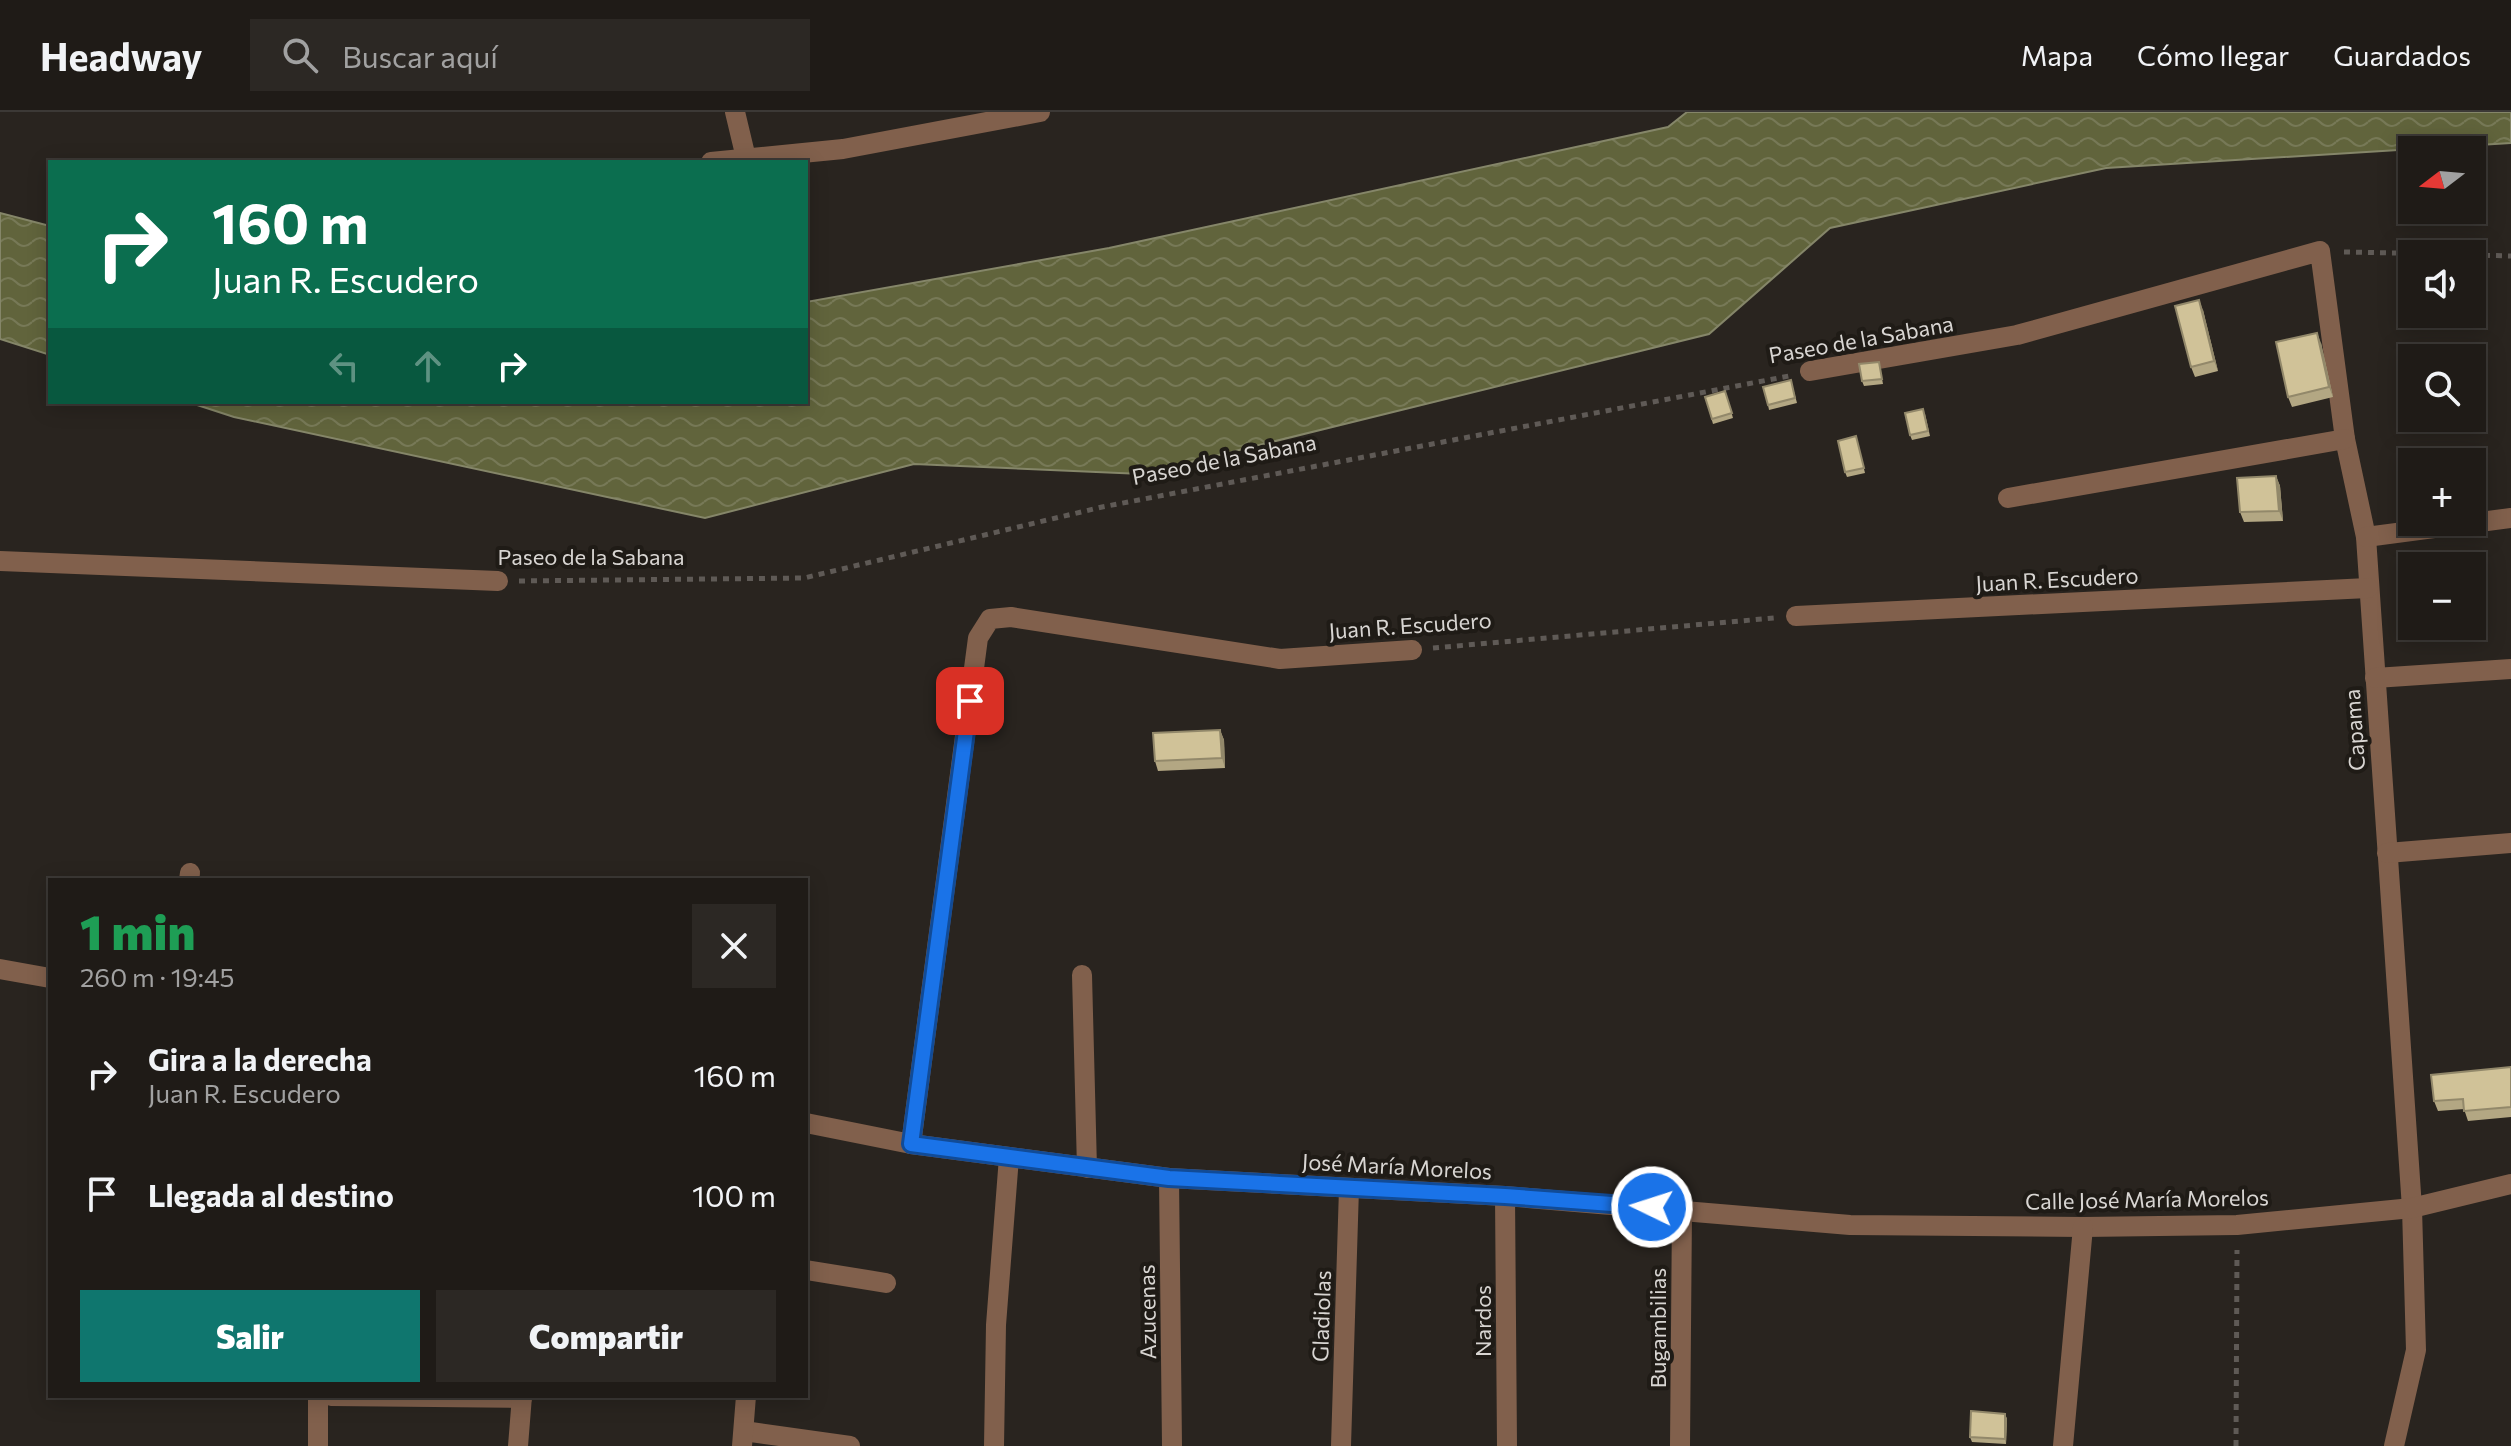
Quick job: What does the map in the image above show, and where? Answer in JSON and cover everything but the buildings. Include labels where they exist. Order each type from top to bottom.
[{"type":"street","points":[[735,112],[746,158]]},
{"type":"street","points":[[728,160],[843,149],[1040,112]]},
{"type":"street","name":"Paseo de la Sabana","points":[[1810,371],[2017,335],[2320,251]]},
{"type":"street","name":"Capama","points":[[2320,251],[2345,439],[2366,537],[2412,1208],[2416,1350],[2394,1446]]},
{"type":"street","points":[[2008,498],[2345,439]]},
{"type":"street","points":[[2366,537],[2511,518]]},
{"type":"street","name":"Paseo de la Sabana","points":[[0,561],[498,581]]},
{"type":"street","name":"Juan R. Escudero","points":[[1796,616],[2368,588]]},
{"type":"street","name":"Juan R. Escudero","points":[[911,1144],[978,638],[990,619],[1011,617],[1280,659],[1412,650]]},
{"type":"street","points":[[2375,678],[2511,669]]},
{"type":"street","points":[[2387,853],[2511,843]]},
{"type":"street","points":[[0,969],[48,978]]},
{"type":"street","points":[[1082,975],[1087,1168]]},
{"type":"street","name":"José María Morelos","points":[[808,1123],[911,1144],[1169,1178],[1505,1196],[1882,1226]]},
{"type":"street","points":[[994,1446],[996,1325],[1009,1157]]},
{"type":"street","name":"Azucenas","points":[[1169,1178],[1172,1446]]},
{"type":"street","name":"Calle José María Morelos","points":[[1882,1226],[2237,1225],[2412,1208],[2511,1184]]},
{"type":"street","name":"Gladiolas","points":[[1341,1446],[1349,1188]]},
{"type":"street","name":"Nardos","points":[[1505,1196],[1507,1446]]},
{"type":"street","name":"Bugambilias","points":[[1680,1446],[1682,1210]]},
{"type":"street","points":[[2063,1446],[2083,1227]]},
{"type":"street","points":[[808,1270],[886,1283]]},
{"type":"street","points":[[318,1398],[318,1446]]},
{"type":"street","points":[[518,1446],[522,1398]]},
{"type":"street","points":[[746,1398],[743,1438],[850,1446]]},
{"type":"path","points":[[2320,251],[2398,253]]},
{"type":"path","points":[[2486,255],[2511,256]]},
{"type":"path","name":"Paseo de la Sabana","points":[[498,581],[804,578],[1102,507],[1810,371]]},
{"type":"path","name":"Juan R. Escudero","points":[[1412,650],[1796,616]]},
{"type":"path","points":[[2236,1446],[2237,1225]]},
{"type":"water","points":[[1687,112],[2511,112],[2511,143],[2486,145],[2486,136],[2398,136],[2398,150],[2106,168],[1830,228],[1709,334],[1142,474],[914,464],[705,518],[234,417],[194,404],[808,404],[808,302],[1109,248],[1668,127]]},
{"type":"water","points":[[0,213],[48,225],[48,354],[0,339]]},
{"type":"route","points":[[970,701],[911,1144],[1169,1178],[1652,1207]]}]
